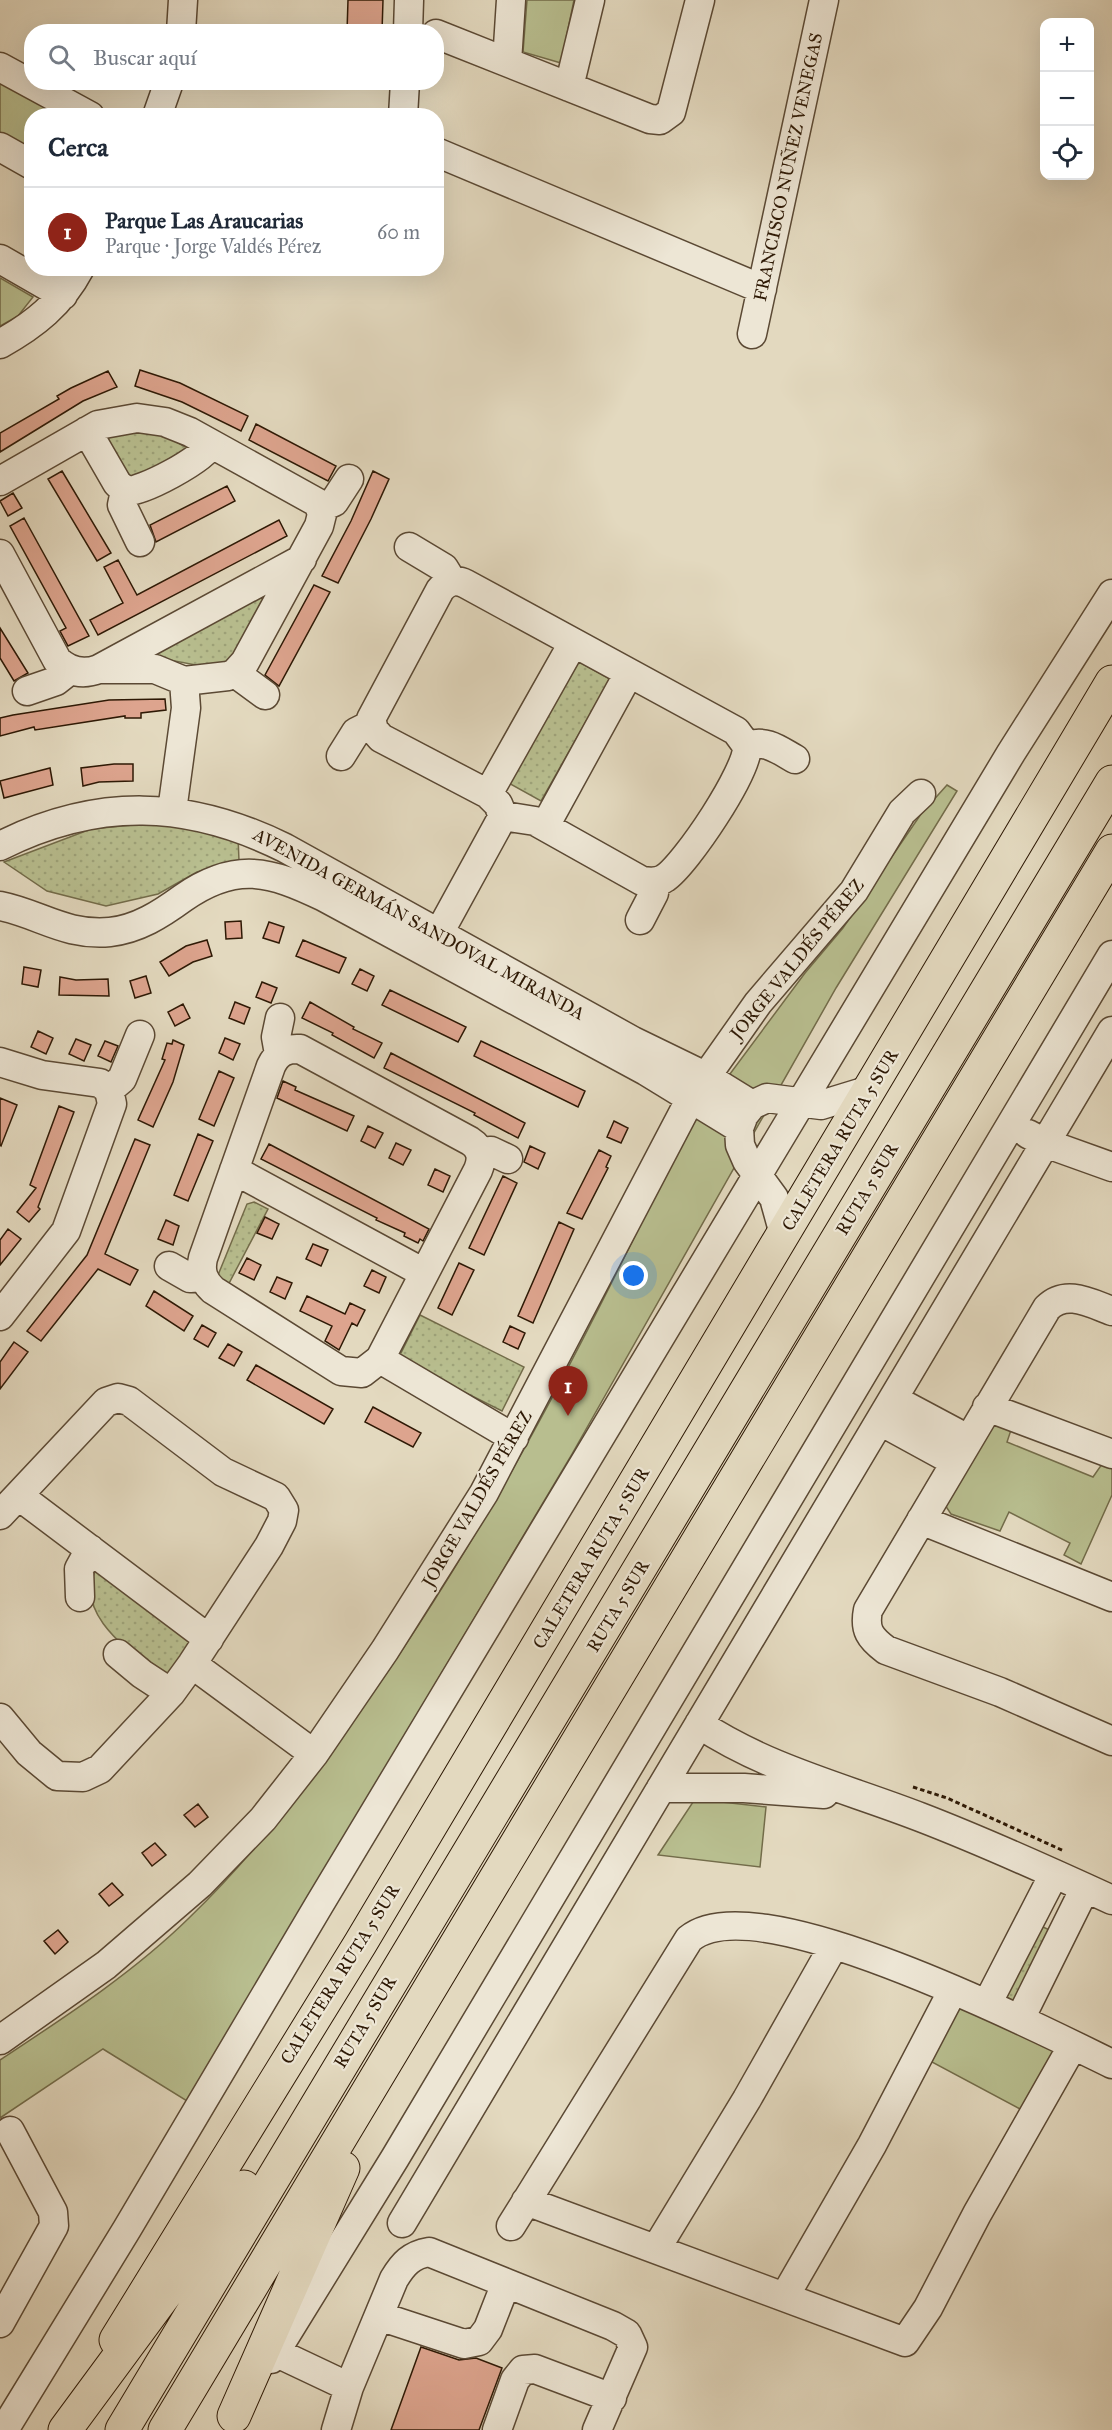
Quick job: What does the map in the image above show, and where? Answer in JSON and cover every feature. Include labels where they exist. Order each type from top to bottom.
[{"type":"main road","name":"CALETERA RUTA 5 SUR","points":[[65,2430],[101,2364],[360,1944],[1112,682]]},
{"type":"main road","name":"RUTA 5 SUR","points":[[122,2430],[1112,782]]},
{"type":"main road","name":"RUTA 5 SUR","points":[[165,2430],[1112,851]]},
{"type":"main road","points":[[230,2423],[275,2325],[319,2218],[434,1978]]},
{"type":"main road","points":[[65,2430],[355,2039]]},
{"type":"street","points":[[182,24],[183,0]]},
{"type":"street","points":[[507,62],[512,0]]},
{"type":"street","points":[[570,87],[590,0]]},
{"type":"street","points":[[444,37],[650,119],[664,119],[673,107],[700,0]]},
{"type":"street","name":"FRANCISCO NUÑEZ VENEGAS","points":[[752,334],[824,0]]},
{"type":"street","points":[[0,66],[24,79]]},
{"type":"street","points":[[43,90],[76,108]]},
{"type":"street","points":[[160,108],[166,90]]},
{"type":"street","points":[[404,108],[405,90]]},
{"type":"street","points":[[0,147],[24,160]]},
{"type":"street","points":[[444,155],[762,289]]},
{"type":"street","points":[[0,259],[24,273]]},
{"type":"street","points":[[30,276],[63,295]]},
{"type":"street","points":[[0,344],[36,322],[63,295],[75,276]]},
{"type":"street","points":[[0,481],[87,431],[110,421],[151,419],[176,426],[310,496],[320,508],[321,520],[302,558],[273,588],[138,659],[84,673],[70,670],[53,654],[0,554]]},
{"type":"street","points":[[87,431],[117,483],[125,491],[137,490],[200,458],[211,444]]},
{"type":"street","points":[[320,508],[334,502],[349,479]]},
{"type":"street","points":[[125,491],[122,506],[140,542]]},
{"type":"street","points":[[409,547],[444,568],[452,582]]},
{"type":"street","points":[[452,582],[466,584],[573,643],[736,731],[747,746],[744,765],[711,821],[672,871],[655,882],[642,880],[545,826],[496,805],[381,738],[372,724],[375,708],[440,590],[452,582]]},
{"type":"street","points":[[138,659],[184,681],[235,673],[245,662],[273,588]]},
{"type":"street","points":[[4,2430],[127,2229],[1011,753],[1112,594]]},
{"type":"street","points":[[439,933],[496,805],[573,643]]},
{"type":"street","points":[[27,691],[56,681],[70,670]]},
{"type":"street","points":[[235,673],[265,695]]},
{"type":"street","points":[[545,826],[629,673]]},
{"type":"street","points":[[172,811],[186,708],[184,681]]},
{"type":"street","points":[[341,756],[356,732],[372,724]]},
{"type":"street","points":[[747,746],[757,743],[769,745],[795,759]]},
{"type":"street","name":"JORGE VALDÉS PÉREZ","points":[[0,2040],[106,1965],[200,1884],[263,1819],[314,1754],[419,1598],[514,1438],[698,1087],[791,961],[854,891],[902,812],[921,794]]},
{"type":"street","name":"AVENIDA GERMÁN SANDOVAL MIRANDA","points":[[0,846],[38,830],[78,818],[130,812],[172,811],[201,815],[255,833],[439,933],[538,1000]]},
{"type":"street","points":[[249,872],[255,833]]},
{"type":"street","name":"AVENIDA GERMÁN SANDOVAL MIRANDA","points":[[0,906],[70,930],[112,932],[145,922],[215,880],[249,872],[273,875],[304,887],[538,1000],[698,1087],[745,1116]]},
{"type":"street","points":[[640,920],[654,893],[655,882]]},
{"type":"street","points":[[230,2423],[395,2158],[1112,955]]},
{"type":"street","points":[[279,1054],[276,1037],[280,1018]]},
{"type":"street","points":[[402,2223],[1112,1031]]},
{"type":"street","points":[[109,1090],[122,1078],[140,1035]]},
{"type":"street","points":[[293,1048],[307,1052],[470,1140],[480,1152],[478,1170],[380,1359],[362,1372],[341,1371],[213,1290],[203,1277],[203,1258],[271,1066],[279,1054],[293,1048]]},
{"type":"street","points":[[0,1062],[42,1075],[100,1083],[109,1090],[112,1097],[111,1110],[72,1221],[56,1246],[0,1316]]},
{"type":"street","points":[[784,1234],[774,1198],[743,1154],[745,1116],[759,1100],[775,1098],[800,1104],[835,1102],[870,1090]]},
{"type":"street","points":[[1011,1125],[1045,1143],[1112,1167]]},
{"type":"street","points":[[480,1152],[491,1151],[508,1159]]},
{"type":"street","points":[[234,1170],[424,1273]]},
{"type":"street","points":[[169,1266],[190,1278],[203,1277]]},
{"type":"street","points":[[1112,1311],[1073,1298],[1055,1300],[1047,1308],[868,1610],[865,1623],[873,1641],[886,1650],[1000,1692],[1112,1741]]},
{"type":"street","points":[[380,1359],[514,1438]]},
{"type":"street","points":[[0,1718],[44,1767],[57,1776],[74,1778],[100,1768],[171,1693],[209,1639],[279,1529],[284,1510],[276,1497],[223,1472],[129,1401],[118,1398],[106,1402],[10,1506],[90,1549],[209,1639]]},
{"type":"street","points":[[987,1407],[1112,1454]]},
{"type":"street","points":[[886,1410],[962,1450]]},
{"type":"street","points":[[921,1520],[1112,1597]]},
{"type":"street","points":[[80,1597],[79,1569],[90,1549]]},
{"type":"street","points":[[118,1654],[142,1674],[171,1693]]},
{"type":"street","points":[[192,1664],[314,1754]]},
{"type":"street","points":[[699,1724],[731,1745],[768,1763],[919,1816],[1112,1900]]},
{"type":"street","points":[[661,1788],[798,1791],[865,1798]]},
{"type":"street","points":[[987,2004],[1054,1874]]},
{"type":"street","points":[[1020,2019],[1085,1888]]},
{"type":"street","points":[[511,2226],[689,1939],[696,1933],[718,1926],[788,1933],[834,1945],[987,2004],[1112,2064]]},
{"type":"street","points":[[656,2249],[747,2099],[834,1945]]},
{"type":"street","points":[[785,2296],[872,2145],[953,1990]]},
{"type":"street","points":[[526,2201],[906,2342],[928,2308],[977,2214],[1073,2045]]},
{"type":"street","points":[[0,2323],[54,2226],[53,2212],[10,2131]]},
{"type":"street","points":[[395,2158],[429,2177]]},
{"type":"street","points":[[336,2430],[349,2387],[394,2279],[404,2263],[429,2252],[613,2326],[627,2334],[633,2348],[597,2430]]},
{"type":"street","points":[[379,2316],[464,2344],[479,2341],[488,2329],[506,2283]]},
{"type":"street","points":[[275,2352],[349,2387]]},
{"type":"street","points":[[497,2430],[515,2380],[523,2370],[535,2369],[612,2398]]},
{"type":"green space","points":[[527,0],[574,0],[561,63],[523,52]]},
{"type":"green space","points":[[0,79],[53,108],[24,108],[24,148],[0,135]]},
{"type":"green space","points":[[0,278],[33,297],[18,316],[0,326]]},
{"type":"green space","points":[[125,429],[159,432],[189,449],[131,480],[104,439]]},
{"type":"green space","points":[[270,588],[242,650],[222,670],[143,655]]},
{"type":"green space","points":[[574,659],[610,679],[541,801],[505,781]]},
{"type":"green space","points":[[947,785],[957,791],[836,988],[572,1454],[187,2101],[103,2049],[0,2118],[0,2060],[122,1976],[189,1918],[276,1822],[355,1718],[402,1651],[488,1512],[605,1297],[677,1150],[692,1125],[805,973],[843,928],[921,814]]},
{"type":"green space","points":[[174,821],[238,836],[239,861],[197,872],[158,894],[106,906],[47,891],[4,862],[91,829]]},
{"type":"green space","points":[[254,1202],[268,1209],[226,1289],[216,1280],[247,1204]]},
{"type":"green space","points":[[420,1315],[524,1367],[502,1411],[398,1359]]},
{"type":"green space","points":[[1001,1422],[1012,1427],[1007,1442],[1093,1477],[1102,1464],[1112,1467],[1112,1495],[1081,1564],[1064,1555],[1070,1543],[1009,1512],[1000,1531],[951,1514],[945,1505],[991,1428]]},
{"type":"green space","points":[[98,1566],[192,1641],[168,1682],[124,1647],[99,1617],[92,1601],[91,1584]]},
{"type":"green space","points":[[695,1799],[766,1807],[760,1867],[658,1855]]},
{"type":"green space","points":[[1043,1927],[1054,1932],[1018,2006],[999,1997],[1020,1953]]},
{"type":"green space","points":[[971,2005],[1052,2045],[1054,2056],[1022,2110],[930,2061],[956,2010]]},
{"type":"building","points":[[348,0],[383,0],[382,24],[347,24]]},
{"type":"building","points":[[140,370],[180,383],[248,416],[241,431],[182,402],[135,386]]},
{"type":"building","points":[[108,371],[117,387],[83,401],[0,452],[0,433],[59,399],[57,396]]},
{"type":"building","points":[[256,424],[336,466],[328,481],[249,440]]},
{"type":"building","points":[[62,471],[111,553],[97,561],[48,479]]},
{"type":"building","points":[[373,471],[389,479],[338,583],[322,576],[351,521]]},
{"type":"building","points":[[227,486],[235,501],[156,542],[150,525]]},
{"type":"building","points":[[13,493],[22,508],[8,516],[0,501]]},
{"type":"building","points":[[24,518],[89,636],[68,646],[60,631],[66,628],[10,526]]},
{"type":"building","points":[[279,520],[287,536],[98,635],[90,620],[123,603],[104,567],[118,560],[137,595]]},
{"type":"building","points":[[314,585],[330,592],[279,686],[265,675]]},
{"type":"building","points":[[0,628],[28,673],[14,681],[0,658]]},
{"type":"building","points":[[165,699],[166,710],[141,713],[141,718],[125,718],[125,716],[35,730],[34,727],[0,736],[0,718],[13,715],[109,700]]},
{"type":"building","points":[[133,764],[133,781],[99,782],[83,786],[81,768]]},
{"type":"building","points":[[50,768],[53,785],[4,798],[0,781]]},
{"type":"building","points":[[241,921],[242,938],[226,939],[225,922]]},
{"type":"building","points":[[269,922],[284,927],[279,943],[263,938]]},
{"type":"building","points":[[207,940],[212,956],[193,962],[169,976],[160,962],[186,946]]},
{"type":"building","points":[[303,940],[346,958],[339,973],[296,956]]},
{"type":"building","points":[[24,967],[41,970],[38,987],[22,984]]},
{"type":"building","points":[[360,969],[374,976],[367,991],[352,984]]},
{"type":"building","points":[[146,976],[151,993],[135,998],[130,981]]},
{"type":"building","points":[[60,977],[76,980],[108,979],[109,996],[59,995]]},
{"type":"building","points":[[262,982],[277,988],[271,1003],[256,997]]},
{"type":"building","points":[[390,990],[466,1027],[458,1042],[382,1005]]},
{"type":"building","points":[[235,1002],[250,1008],[244,1024],[229,1018]]},
{"type":"building","points":[[310,1002],[354,1027],[353,1029],[382,1043],[374,1058],[332,1035],[333,1033],[302,1018]]},
{"type":"building","points":[[183,1004],[190,1018],[175,1026],[168,1012]]},
{"type":"building","points":[[38,1031],[53,1038],[46,1054],[31,1047]]},
{"type":"building","points":[[225,1038],[240,1044],[233,1060],[219,1053]]},
{"type":"building","points":[[76,1039],[91,1045],[84,1061],[69,1054]]},
{"type":"building","points":[[173,1040],[184,1045],[173,1082],[153,1127],[138,1120],[165,1060],[162,1059],[167,1043],[172,1044]]},
{"type":"building","points":[[105,1041],[118,1046],[111,1062],[98,1056]]},
{"type":"building","points":[[481,1041],[585,1091],[578,1107],[474,1056]]},
{"type":"building","points":[[391,1053],[525,1123],[518,1138],[474,1115],[475,1113],[384,1068]]},
{"type":"building","points":[[219,1071],[234,1078],[214,1126],[199,1119]]},
{"type":"building","points":[[283,1081],[296,1087],[295,1090],[354,1116],[347,1131],[277,1098]]},
{"type":"building","points":[[0,1098],[17,1105],[1,1146],[0,1145]]},
{"type":"building","points":[[59,1106],[74,1112],[38,1207],[40,1209],[29,1222],[17,1212],[36,1188],[30,1185]]},
{"type":"building","points":[[614,1121],[628,1128],[621,1143],[607,1137]]},
{"type":"building","points":[[368,1126],[383,1133],[375,1148],[361,1141]]},
{"type":"building","points":[[198,1134],[213,1141],[188,1201],[174,1195]]},
{"type":"building","points":[[135,1139],[150,1145],[105,1254],[138,1270],[130,1285],[98,1269],[41,1341],[27,1331],[87,1255]]},
{"type":"building","points":[[396,1143],[411,1150],[403,1165],[389,1158]]},
{"type":"building","points":[[269,1144],[429,1229],[423,1241],[420,1239],[418,1243],[404,1236],[405,1233],[261,1159]]},
{"type":"building","points":[[530,1146],[545,1153],[538,1169],[524,1162]]},
{"type":"building","points":[[599,1150],[611,1156],[606,1167],[608,1168],[582,1219],[567,1213]]},
{"type":"building","points":[[435,1169],[450,1176],[443,1192],[428,1185]]},
{"type":"building","points":[[503,1176],[517,1183],[484,1255],[469,1248]]},
{"type":"building","points":[[265,1217],[279,1224],[272,1239],[257,1233]]},
{"type":"building","points":[[166,1220],[179,1226],[173,1245],[158,1239]]},
{"type":"building","points":[[559,1222],[574,1229],[533,1323],[518,1316]]},
{"type":"building","points":[[8,1229],[21,1239],[0,1265],[0,1240]]},
{"type":"building","points":[[313,1244],[328,1250],[321,1266],[306,1259]]},
{"type":"building","points":[[247,1258],[261,1265],[254,1280],[239,1273]]},
{"type":"building","points":[[459,1263],[474,1270],[452,1315],[438,1308]]},
{"type":"building","points":[[372,1270],[386,1277],[379,1293],[364,1286]]},
{"type":"building","points":[[277,1277],[292,1283],[285,1299],[270,1292]]},
{"type":"building","points":[[154,1291],[193,1316],[184,1331],[146,1306]]},
{"type":"building","points":[[307,1296],[345,1314],[350,1303],[365,1310],[357,1326],[352,1323],[339,1350],[325,1341],[332,1326],[300,1311]]},
{"type":"building","points":[[202,1325],[216,1333],[208,1347],[194,1339]]},
{"type":"building","points":[[510,1326],[525,1333],[518,1349],[503,1342]]},
{"type":"building","points":[[14,1342],[28,1352],[0,1389],[0,1362]]},
{"type":"building","points":[[228,1344],[242,1352],[234,1366],[219,1358]]},
{"type":"building","points":[[256,1365],[333,1409],[324,1424],[247,1380]]},
{"type":"building","points":[[373,1407],[421,1433],[413,1447],[365,1422]]},
{"type":"building","points":[[198,1804],[208,1817],[195,1827],[184,1815]]},
{"type":"building","points":[[155,1843],[166,1855],[152,1866],[142,1853]]},
{"type":"building","points":[[112,1883],[123,1895],[109,1906],[99,1894]]},
{"type":"building","points":[[58,1930],[68,1942],[55,1954],[44,1941]]},
{"type":"building","points":[[421,2347],[459,2360],[476,2358],[502,2368],[479,2430],[391,2430]]},
{"type":"place","name":"Parque Las Araucarias","points":[[568,1416]]}]
